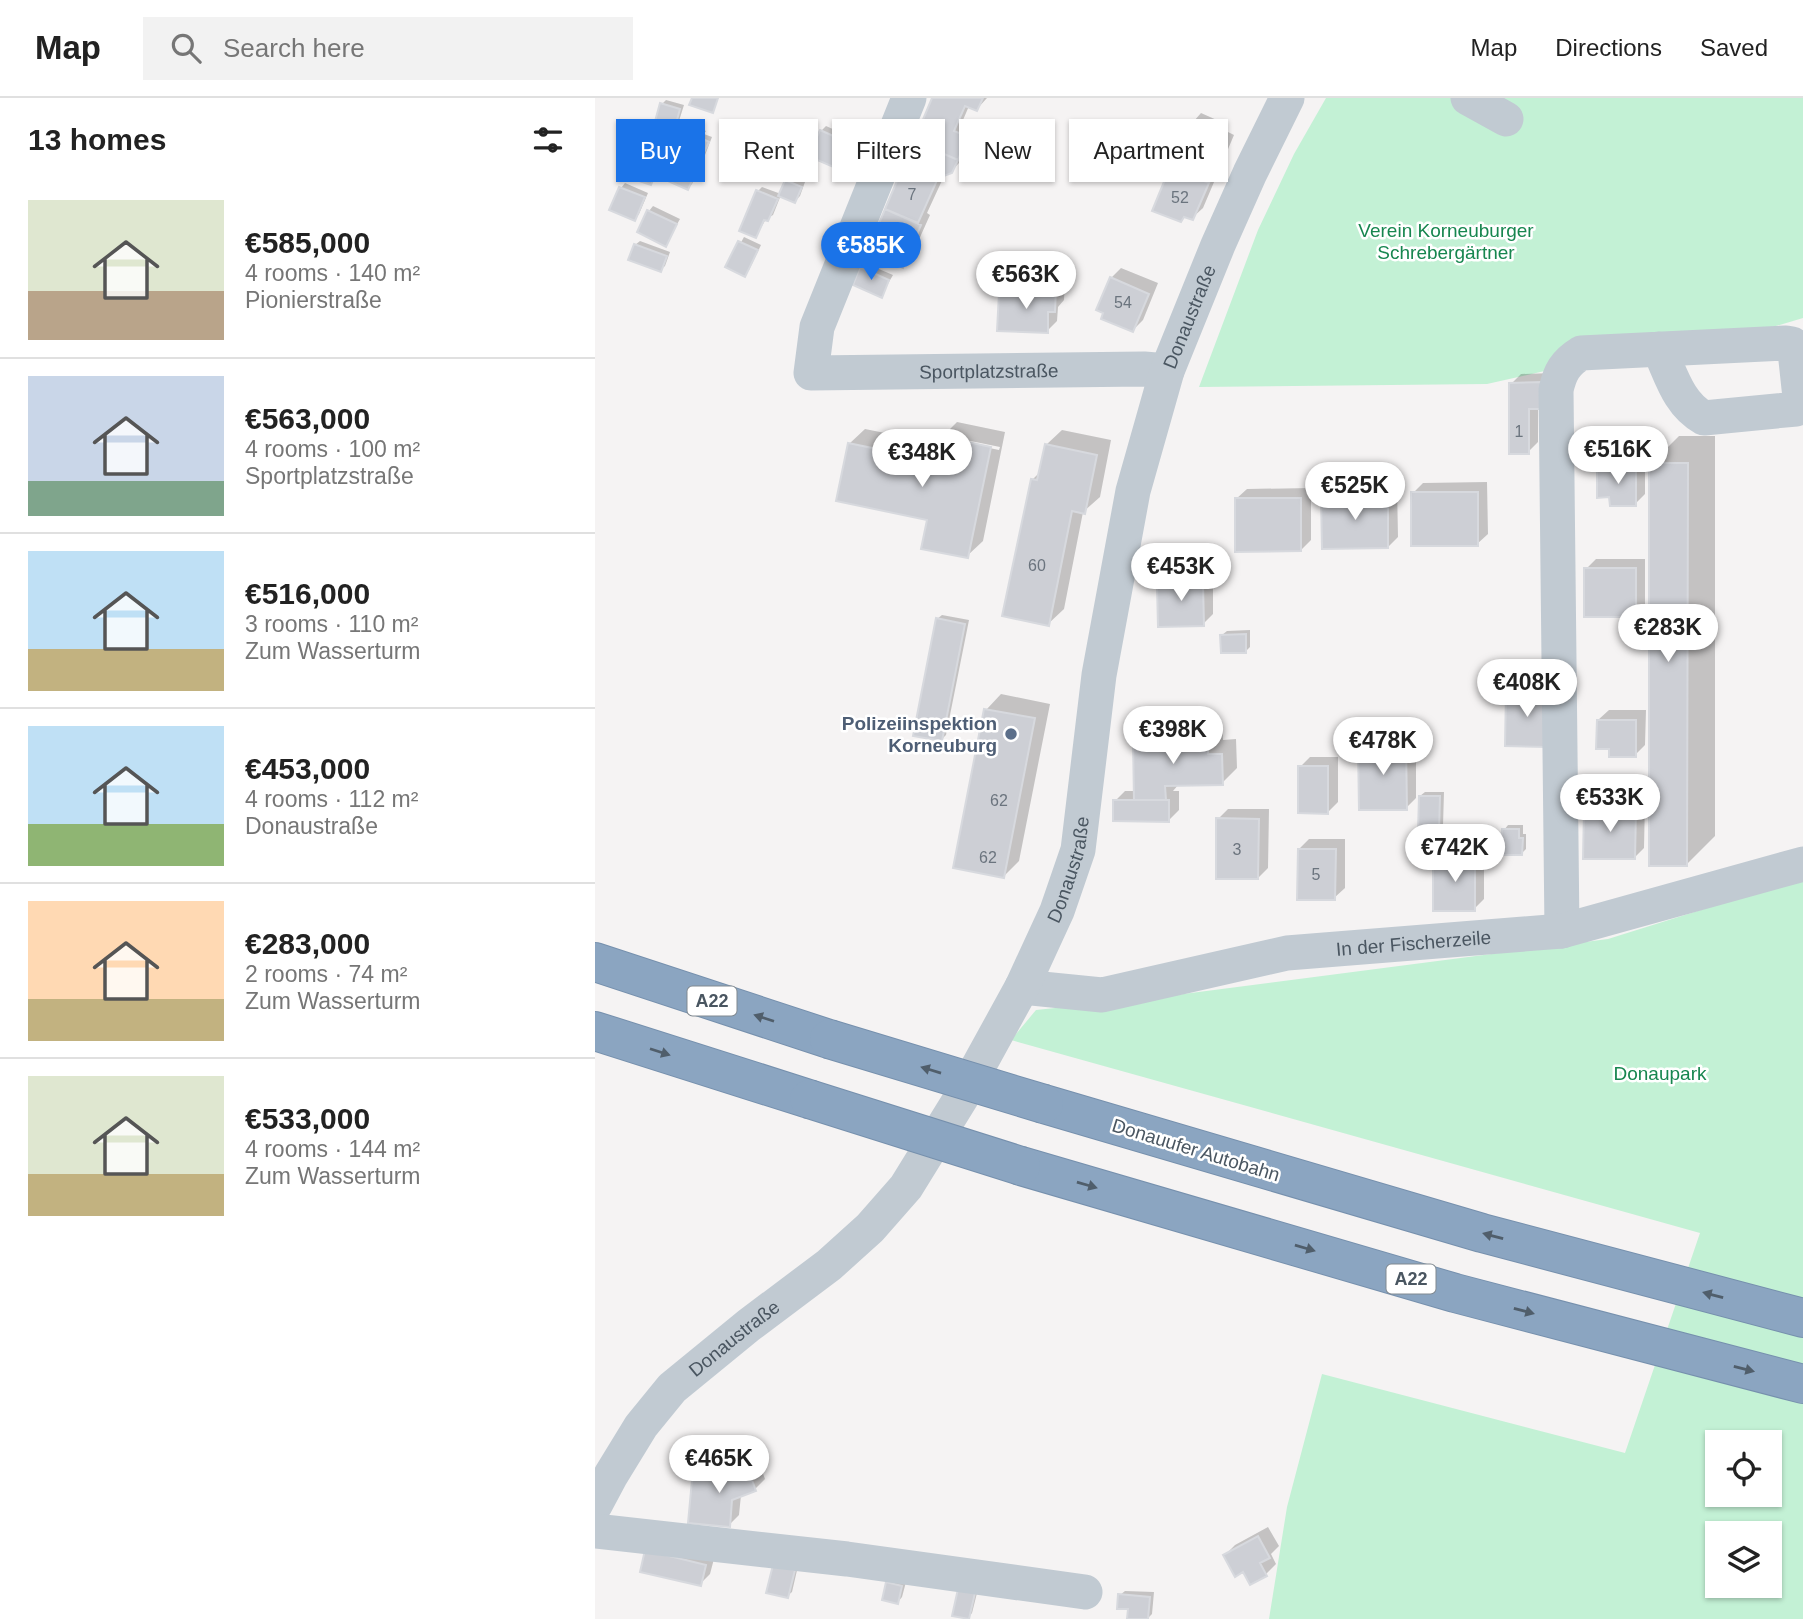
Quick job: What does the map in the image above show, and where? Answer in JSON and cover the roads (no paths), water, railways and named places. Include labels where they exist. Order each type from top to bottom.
[{"type":"highway","name":"Donauufer Autobahn","points":[[595,962],[829,1039],[1044,1104],[1482,1233],[1803,1318]]},
{"type":"highway","name":"A22","points":[[595,1031],[1021,1166],[1455,1293],[1803,1384]]},
{"type":"street","name":"Sportplatzstraße","points":[[909,98],[817,327],[811,373],[1145,369],[1167,372]]},
{"type":"street","name":"Donaustraße","points":[[595,1505],[641,1426],[671,1388],[829,1265],[870,1228],[906,1187],[961,1098],[1022,986],[1057,911],[1078,850],[1099,675],[1133,491],[1167,372],[1218,245],[1287,98]]},
{"type":"street","points":[[1468,98],[1506,119]]},
{"type":"street","points":[[1562,930],[1556,390],[1560,371],[1581,353],[1659,349]]},
{"type":"street","name":"In der Fischerzeile","points":[[1022,986],[1102,995],[1287,953],[1562,930],[1803,864]]},
{"type":"street","points":[[595,1531],[846,1559],[1085,1592]]},
{"type":"place","name":"Polizeiinspektion Korneuburg","points":[[1011,734]]},
{"type":"park label","name":"Verein Korneuburger Schrebergärtner","points":[[1446,241]]},
{"type":"park label","name":"Donaupark","points":[[1660,1073]]}]
